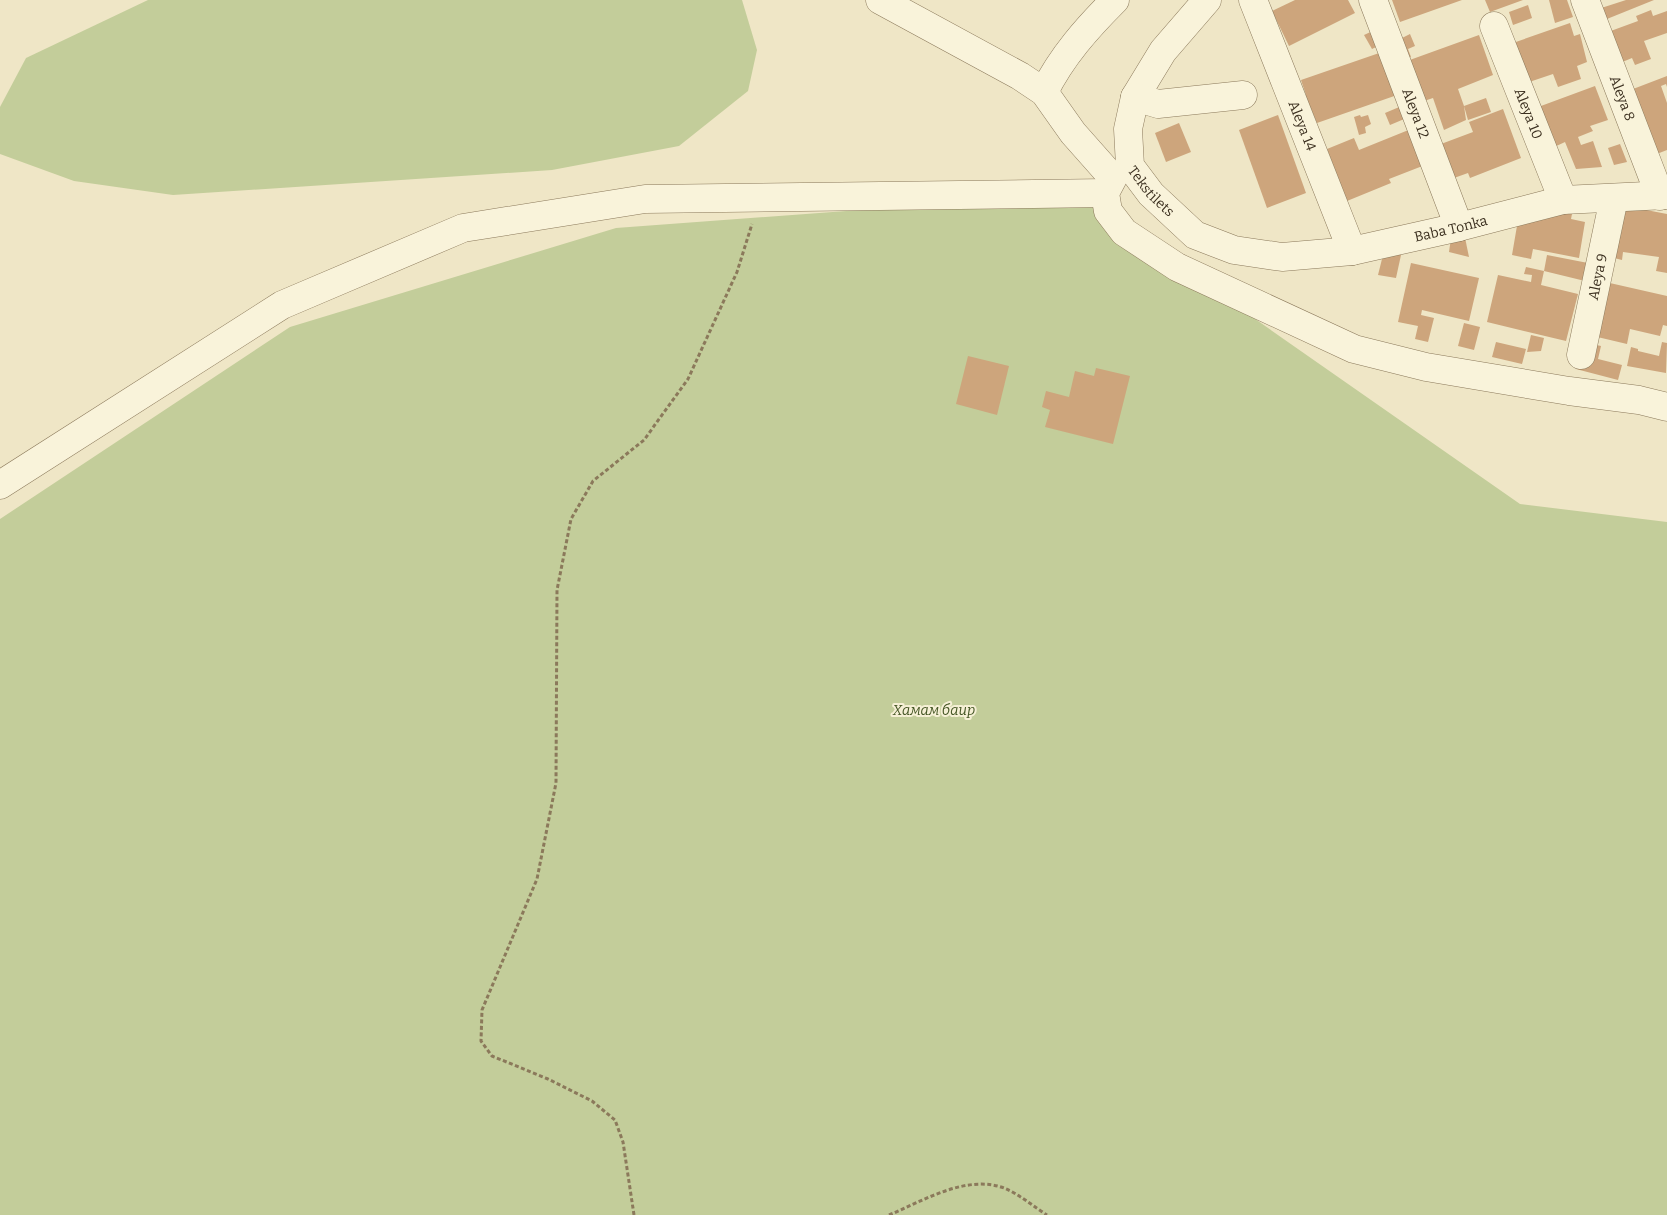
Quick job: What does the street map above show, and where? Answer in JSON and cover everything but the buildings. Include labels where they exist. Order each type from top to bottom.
[{"type":"street","points":[[880,0],[1020,76],[1044,92],[1073,133],[1116,179]]},
{"type":"street","points":[[1044,92],[1058,65],[1085,30],[1115,0]]},
{"type":"street","name":"Tekstilets","points":[[1207,0],[1163,51],[1135,98],[1116,179],[1151,194],[1195,234],[1234,250]]},
{"type":"street","name":"Aleya 14","points":[[1253,0],[1352,251]]},
{"type":"street","name":"Aleya 12","points":[[1373,0],[1459,227]]},
{"type":"street","name":"Aleya 8","points":[[1585,0],[1663,196]]},
{"type":"street","name":"Aleya 10","points":[[1494,26],[1563,200]]},
{"type":"street","points":[[1135,98],[1158,104],[1243,95]]},
{"type":"street","points":[[0,485],[282,306],[463,228],[645,199],[761,197],[1116,179]]},
{"type":"street","points":[[1116,179],[1108,211],[1124,232],[1177,267],[1354,349],[1426,367],[1569,391],[1639,400],[1667,407]]},
{"type":"street","name":"Baba Tonka","points":[[1234,250],[1282,257],[1352,251],[1459,227],[1563,200],[1663,196]]},
{"type":"street","name":"Aleya 9","points":[[1581,355],[1614,198]]},
{"type":"path","points":[[634,1215],[623,1142],[615,1120],[592,1102],[548,1079],[492,1056],[481,1041],[482,1010],[537,879],[556,784],[557,590],[571,519],[593,481],[644,440],[688,379],[737,272],[761,197]]},
{"type":"path","points":[[889,1215],[946,1190],[979,1184],[1004,1188],[1047,1215]]},
{"type":"green space","points":[[148,0],[742,0],[757,50],[748,91],[679,146],[552,170],[173,195],[74,181],[0,154],[0,107],[26,58]]},
{"type":"green space","name":"Хамам баир","points":[[1076,194],[1520,504],[1667,522],[1667,1215],[0,1215],[0,519],[290,327],[616,228]]}]
